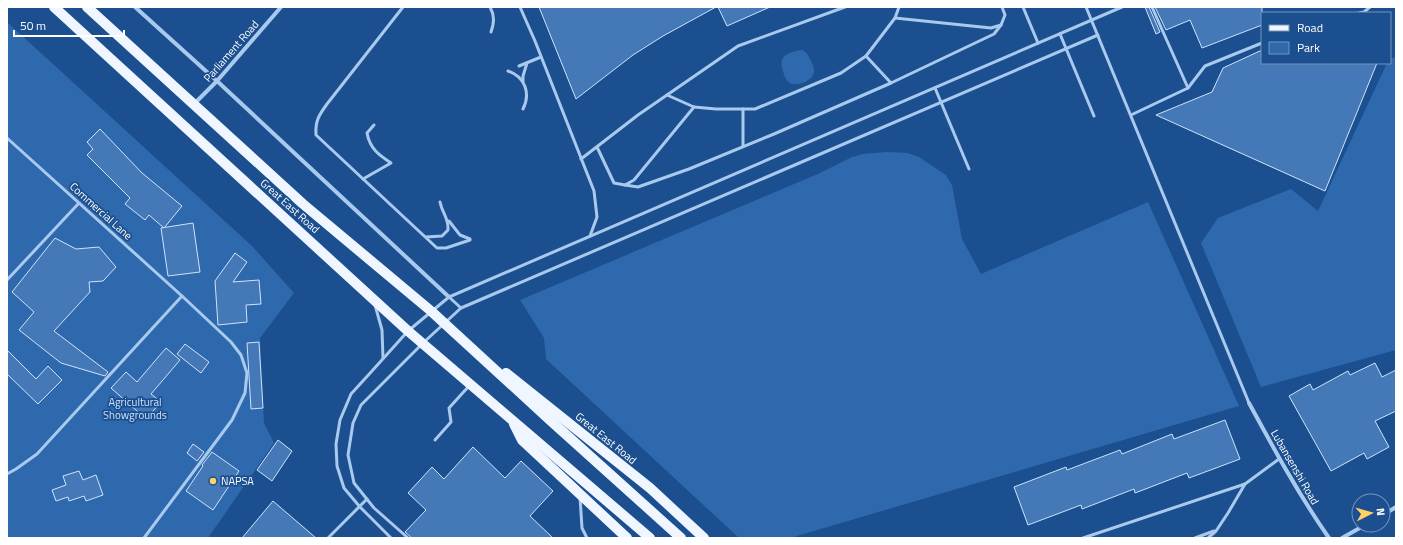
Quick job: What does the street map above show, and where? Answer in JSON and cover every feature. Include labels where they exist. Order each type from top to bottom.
[{"type":"main road","name":"Great East Road","points":[[54,7],[408,331],[650,538]]},
{"type":"main road","name":"Great East Road","points":[[87,7],[303,204],[431,311],[681,538]]},
{"type":"main road","name":"Great East Road","points":[[487,363],[510,376],[650,488],[704,538]]},
{"type":"main road","name":"Great East Road","points":[[512,420],[522,440],[627,538]]},
{"type":"street","points":[[135,7],[217,81],[449,297]]},
{"type":"street","name":"Parliament Road","points":[[194,105],[217,81],[281,7]]},
{"type":"street","name":"Lubansenshi Road","points":[[1249,403],[1279,459],[1312,514],[1329,538]]},
{"type":"street","points":[[1342,538],[1351,533]]},
{"type":"lane","points":[[403,7],[318,117],[316,135],[437,248],[446,248],[470,240],[460,235],[441,208],[440,202]]},
{"type":"lane","points":[[490,7],[494,18],[492,32]]},
{"type":"lane","points":[[520,7],[594,191],[597,216],[590,236]]},
{"type":"lane","points":[[581,159],[638,115],[738,46],[845,7]]},
{"type":"lane","points":[[667,95],[694,107],[716,109],[755,109],[841,73],[866,56],[895,18],[899,7]]},
{"type":"lane","points":[[597,146],[614,183],[638,188],[688,169],[891,83],[994,34],[1001,25],[1005,15],[1002,7]]},
{"type":"lane","points":[[1023,7],[1038,43]]},
{"type":"lane","points":[[1086,7],[1249,403]]},
{"type":"lane","points":[[391,538],[360,507],[344,488],[338,466],[336,444],[340,420],[351,394],[408,331],[449,297],[1122,7]]},
{"type":"lane","points":[[1152,7],[1188,88]]},
{"type":"lane","points":[[895,18],[991,28],[1001,25]]},
{"type":"lane","points":[[1060,34],[1094,116]]},
{"type":"lane","points":[[408,538],[374,508],[354,483],[348,455],[353,423],[362,405],[423,343],[461,308],[1098,35]]},
{"type":"lane","points":[[1131,115],[1188,88],[1205,66],[1261,43]]},
{"type":"lane","points":[[866,56],[891,83]]},
{"type":"lane","points":[[519,66],[541,57]]},
{"type":"lane","points":[[523,82],[523,76],[527,63]]},
{"type":"lane","points":[[508,71],[519,77],[526,88],[526,103],[523,109]]},
{"type":"lane","points":[[934,88],[969,169]]},
{"type":"lane","points":[[625,185],[634,180],[694,107]]},
{"type":"lane","points":[[743,109],[743,146]]},
{"type":"lane","points":[[363,179],[391,163],[379,155],[369,143],[368,133],[374,125]]},
{"type":"lane","name":"Commercial Lane","points":[[7,138],[182,296],[231,342],[241,354],[246,373],[245,393],[232,420],[144,538]]},
{"type":"lane","points":[[7,280],[78,203]]},
{"type":"lane","points":[[425,237],[442,236],[448,230],[449,221]]},
{"type":"lane","points":[[7,474],[37,454],[182,296]]},
{"type":"lane","points":[[449,297],[461,308]]},
{"type":"lane","points":[[374,299],[382,330],[383,358]]},
{"type":"lane","points":[[435,440],[451,422],[449,408],[470,384]]},
{"type":"lane","points":[[1083,538],[1245,484],[1279,459]]},
{"type":"lane","points":[[1208,538],[1216,531],[1245,484]]},
{"type":"lane","points":[[579,494],[582,528],[587,538]]},
{"type":"lane","points":[[328,538],[367,499]]},
{"type":"lane","points":[[1195,538],[1216,531]]},
{"type":"green space","name":"Agricultural Showgrounds","points":[[7,22],[252,246],[294,293],[260,338],[264,423],[274,443],[208,538],[7,538]]},
{"type":"green space","points":[[801,50],[806,53],[811,61],[814,74],[807,81],[792,84],[785,77],[782,61],[785,55]]},
{"type":"green space","points":[[1391,58],[1396,58],[1396,350],[1261,387],[1201,243],[1218,218],[1291,189],[1318,211],[1387,64],[1391,64]]},
{"type":"green space","points":[[886,152],[908,153],[919,157],[946,175],[952,185],[962,239],[981,274],[1148,202],[1239,406],[790,538],[739,538],[546,359],[544,338],[520,300],[820,173],[852,157],[863,154]]},
{"type":"building","points":[[539,7],[716,7],[663,36],[633,55],[576,99]]},
{"type":"building","points":[[718,7],[770,7],[727,26]]},
{"type":"building","points":[[1145,7],[1149,7],[1160,32],[1156,34]]},
{"type":"building","points":[[1155,7],[1262,7],[1261,25],[1202,48],[1190,20],[1166,30]]},
{"type":"building","points":[[1261,50],[1261,64],[1377,64],[1325,191],[1156,115],[1212,92],[1223,68]]},
{"type":"building","points":[[100,129],[142,173],[182,206],[164,228],[149,215],[145,220],[125,204],[130,198],[87,155],[93,149],[87,142]]},
{"type":"building","points":[[193,223],[200,272],[168,276],[161,228]]},
{"type":"building","points":[[55,238],[76,249],[99,247],[116,267],[103,281],[89,282],[90,292],[54,331],[108,372],[105,376],[61,363],[19,330],[34,312],[12,292]]},
{"type":"building","points":[[235,253],[247,262],[233,282],[259,280],[261,304],[246,305],[247,322],[218,325],[215,281]]},
{"type":"building","points":[[259,342],[263,408],[251,409],[247,343]]},
{"type":"building","points":[[185,344],[209,362],[201,373],[177,354]]},
{"type":"building","points":[[166,348],[180,360],[151,394],[161,402],[146,419],[111,388],[126,372],[137,382]]},
{"type":"building","points":[[7,350],[36,379],[48,366],[62,380],[38,404],[7,374]]},
{"type":"building","points":[[1375,363],[1382,377],[1396,370],[1396,411],[1375,421],[1389,447],[1367,459],[1364,453],[1331,471],[1289,396],[1310,384],[1313,390],[1348,371],[1350,375]]},
{"type":"building","points":[[1225,420],[1240,459],[1189,478],[1187,473],[1135,493],[1134,489],[1082,509],[1081,505],[1028,525],[1014,487],[1066,467],[1067,470],[1120,450],[1122,454],[1172,434],[1174,439]]},
{"type":"building","points":[[278,440],[292,451],[272,481],[257,470]]},
{"type":"building","points":[[193,444],[204,452],[197,461],[187,453]]},
{"type":"building","points":[[473,447],[505,478],[521,461],[553,491],[530,516],[553,538],[412,538],[405,532],[426,510],[408,493],[432,467],[444,479]]},
{"type":"building","name":"NAPSA","points":[[212,452],[239,471],[213,510],[186,491]]},
{"type":"building","points":[[79,471],[83,480],[96,475],[103,495],[86,501],[84,496],[69,501],[68,497],[56,501],[52,490],[66,485],[63,476]]},
{"type":"building","points":[[273,501],[316,538],[242,538]]},
{"type":"place","name":"NAPSA","points":[[213,481]]}]
